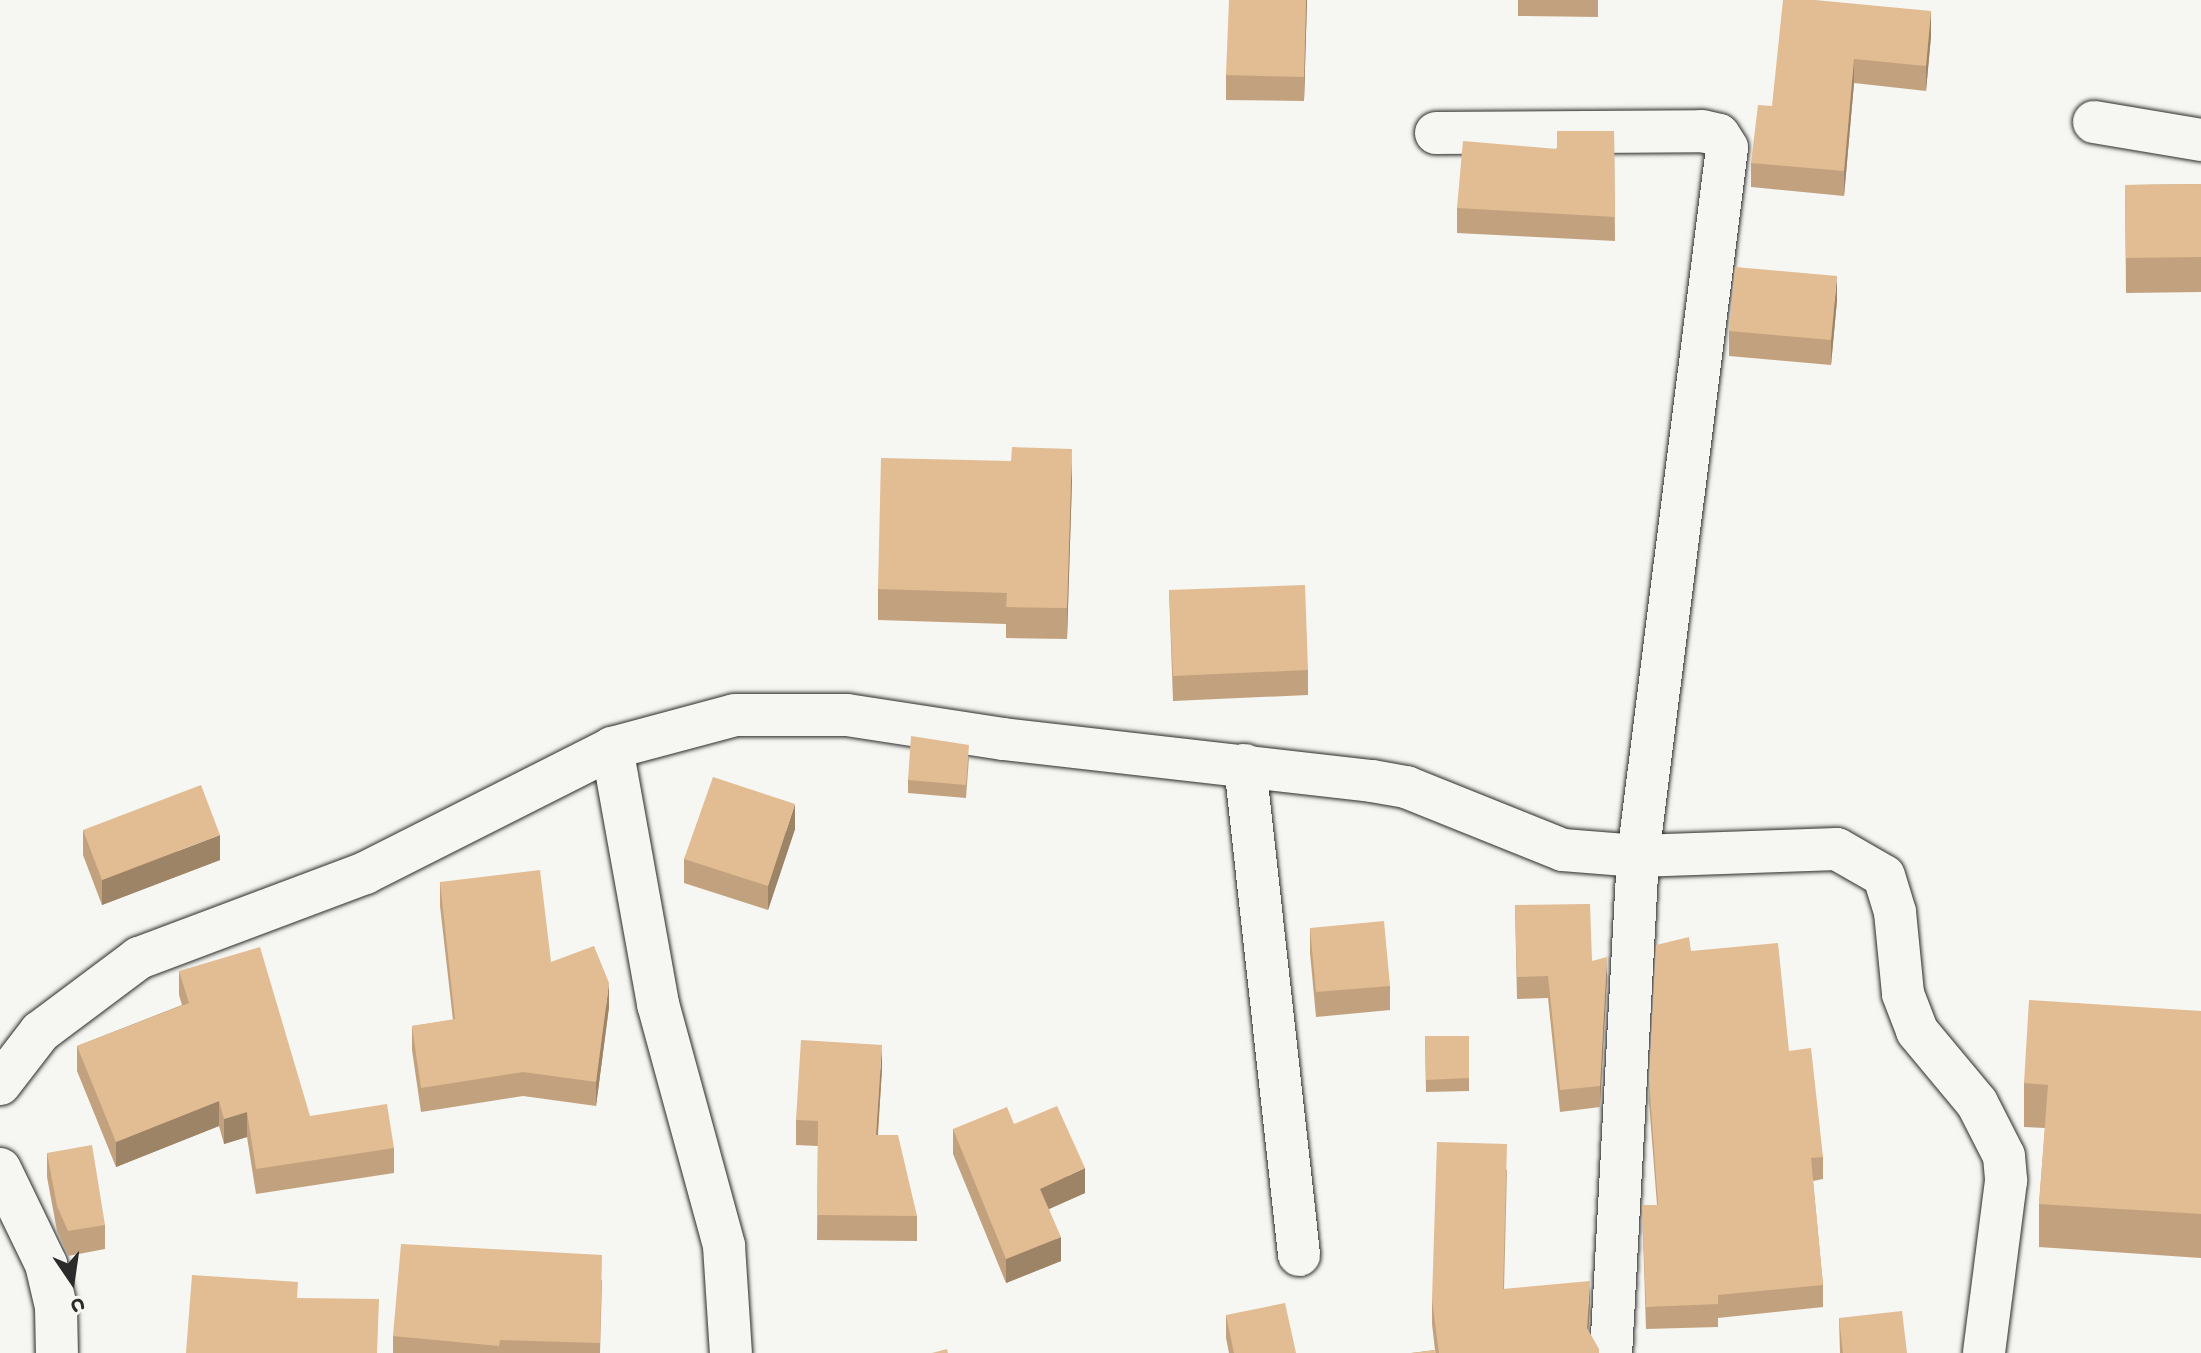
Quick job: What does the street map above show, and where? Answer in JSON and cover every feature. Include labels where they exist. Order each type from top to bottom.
[{"type":"street","points":[[2094,122],[2201,140]]},
{"type":"street","points":[[1436,133],[1702,131],[1719,135],[1727,148],[1638,856],[1611,1353]]},
{"type":"street","points":[[0,1084],[40,1032],[139,958],[365,873],[612,748],[735,715],[809,713],[1245,765],[1406,787],[1563,850],[1638,856],[1837,849],[1884,876],[1895,912],[1903,994],[1917,1031],[1985,1116],[2004,1156],[2006,1181],[1984,1353]]},
{"type":"street","points":[[612,748],[658,1004],[724,1246],[731,1353]]},
{"type":"street","points":[[1245,765],[1299,1255]]},
{"type":"street","points":[[0,1169],[46,1264],[56,1307],[57,1353]]},
{"type":"building","points":[[1229,0],[1306,0],[1304,77],[1226,75]]},
{"type":"building","points":[[1783,0],[1931,11],[1926,66],[1854,59],[1844,171],[1751,163],[1758,105],[1772,106]]},
{"type":"building","points":[[1557,131],[1614,131],[1615,217],[1457,208],[1463,141],[1557,149]]},
{"type":"building","points":[[2201,184],[2201,257],[2126,258],[2125,185]]},
{"type":"building","points":[[1735,267],[1837,276],[1831,340],[1729,331]]},
{"type":"building","points":[[1012,447],[1072,449],[1067,608],[1006,607],[1007,593],[878,589],[881,458],[1011,461]]},
{"type":"building","points":[[1305,585],[1308,670],[1173,676],[1169,590]]},
{"type":"building","points":[[911,736],[969,745],[966,785],[908,780]]},
{"type":"building","points":[[713,777],[795,804],[768,886],[684,859]]},
{"type":"building","points":[[201,785],[220,835],[102,880],[83,830]]},
{"type":"building","points":[[540,870],[551,962],[594,946],[609,983],[596,1082],[523,1072],[421,1088],[412,1026],[455,1019],[440,882]]},
{"type":"building","points":[[1590,904],[1592,961],[1607,957],[1600,1086],[1560,1090],[1548,976],[1517,977],[1515,905]]},
{"type":"building","points":[[1384,921],[1390,986],[1316,992],[1310,928]]},
{"type":"building","points":[[1689,937],[1691,951],[1778,943],[1789,1051],[1811,1048],[1823,1157],[1811,1158],[1823,1285],[1718,1295],[1718,1304],[1646,1307],[1642,1205],[1658,1205],[1649,1079],[1656,945]]},
{"type":"building","points":[[260,947],[310,1116],[387,1104],[394,1148],[256,1169],[247,1112],[224,1119],[219,1101],[116,1142],[77,1046],[189,1003],[179,971]]},
{"type":"building","points":[[2029,1000],[2201,1011],[2201,1214],[2039,1204],[2048,1085],[2024,1083]]},
{"type":"building","points":[[1425,1036],[1469,1036],[1469,1078],[1426,1080]]},
{"type":"building","points":[[801,1040],[882,1045],[876,1135],[898,1135],[917,1216],[817,1215],[818,1121],[796,1120]]},
{"type":"building","points":[[1057,1106],[1085,1168],[1040,1189],[1061,1237],[1006,1259],[953,1129],[1007,1107],[1014,1124]]},
{"type":"building","points":[[1437,1142],[1507,1144],[1503,1289],[1590,1281],[1587,1328],[1599,1353],[1439,1353],[1432,1299]]},
{"type":"building","points":[[92,1145],[105,1225],[68,1231],[57,1206],[47,1153]]},
{"type":"building","points":[[401,1244],[602,1255],[600,1343],[500,1340],[499,1346],[393,1336]]},
{"type":"building","points":[[192,1275],[298,1282],[297,1298],[379,1299],[377,1353],[186,1353]]},
{"type":"building","points":[[1285,1303],[1296,1353],[1234,1353],[1226,1315]]},
{"type":"building","points":[[1902,1311],[1907,1353],[1843,1353],[1839,1318]]}]
